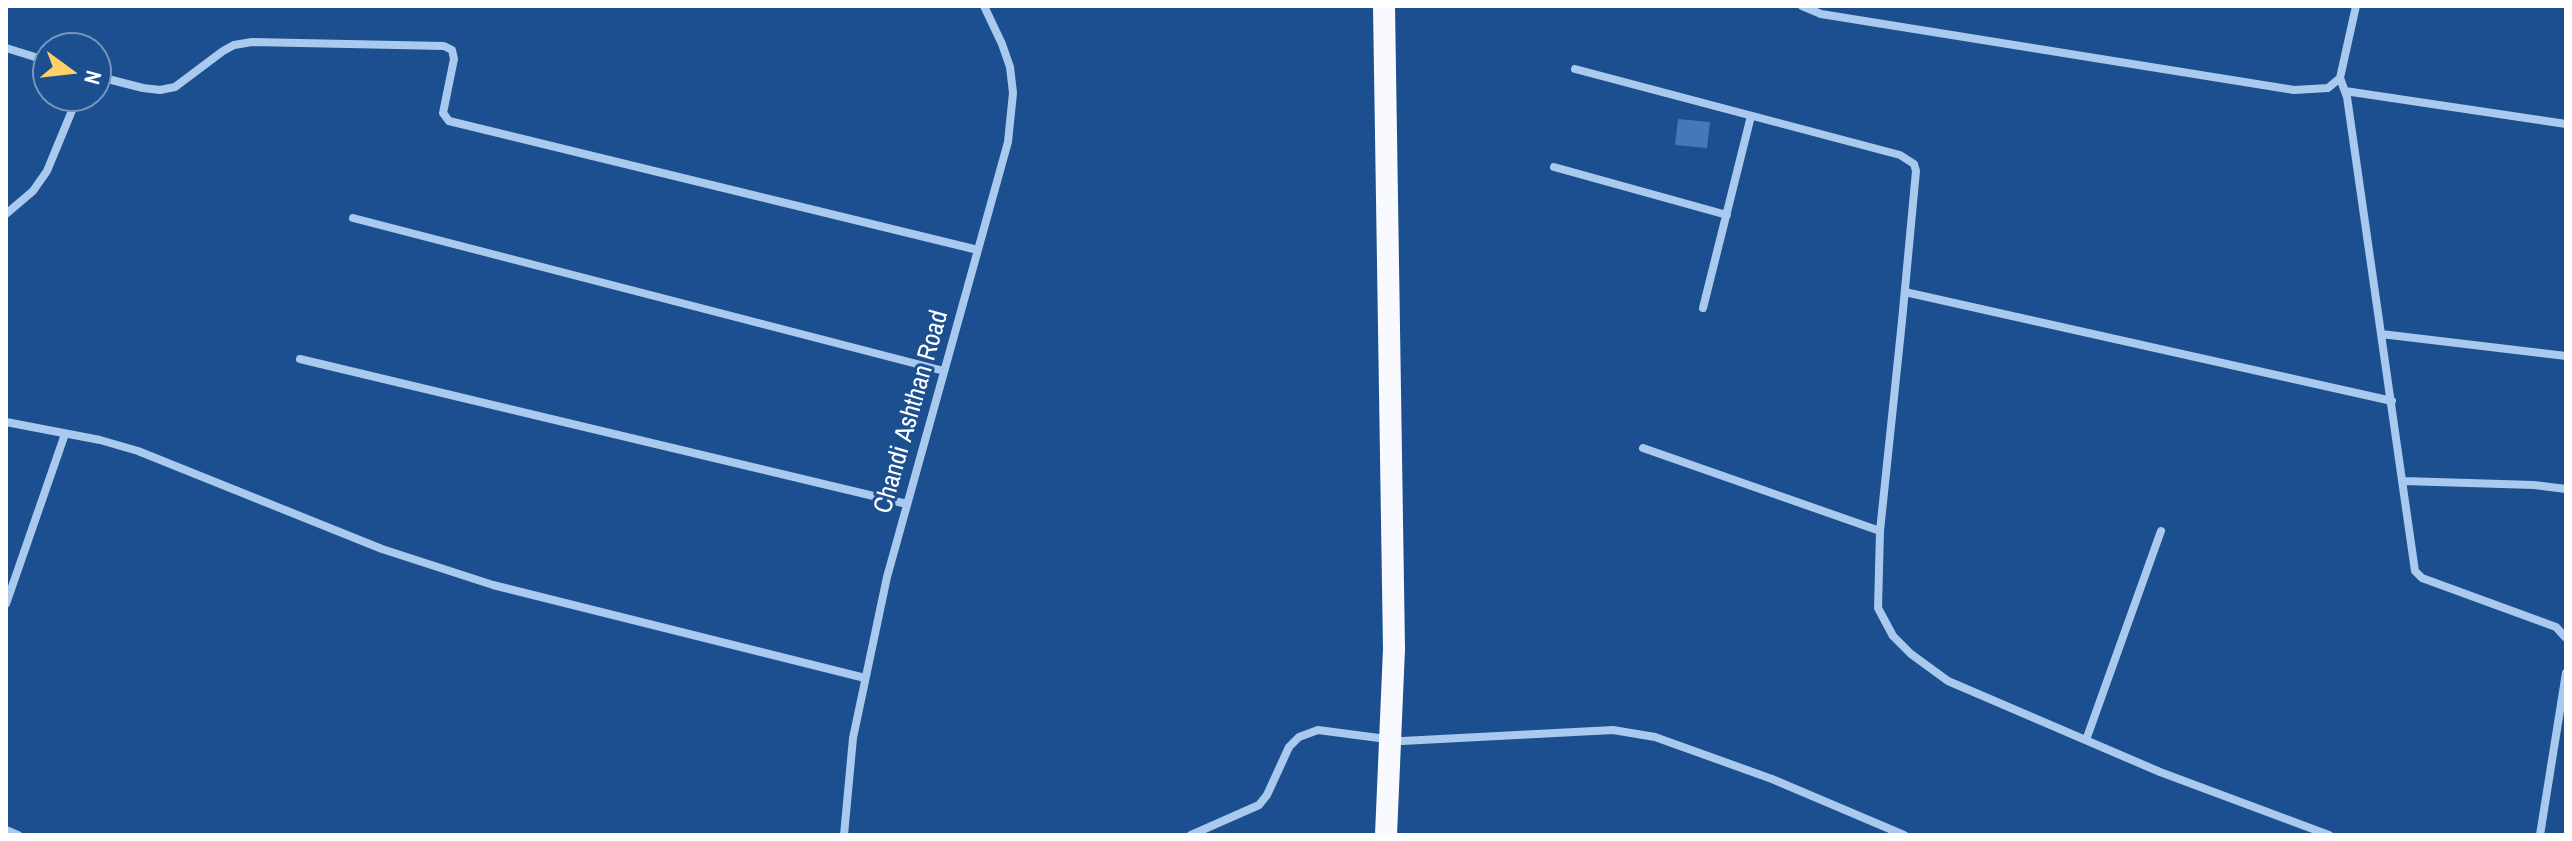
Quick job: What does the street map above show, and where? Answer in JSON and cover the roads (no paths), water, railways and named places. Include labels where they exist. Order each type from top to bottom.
[{"type":"highway","points":[[1384,6],[1394,649],[1386,835]]},
{"type":"street","name":"Chandi Ashthan Road","points":[[844,835],[853,738],[887,577],[1008,142],[1013,93],[1010,67],[984,6]]},
{"type":"street","points":[[1802,6],[1821,14],[2294,90],[2328,88],[2340,78]]},
{"type":"street","points":[[2356,6],[2340,78],[2345,91],[2415,571],[2418,577],[2556,627],[2566,638]]},
{"type":"street","points":[[112,80],[160,90],[175,87],[223,51],[234,45],[252,42],[444,46],[452,50],[454,59],[443,113],[449,121],[978,250]]},
{"type":"street","points":[[6,48],[32,56]]},
{"type":"street","points":[[1575,69],[1900,155],[1914,164],[1916,171],[1905,292],[1880,531],[1878,608],[1893,636],[1911,654],[1948,681],[2160,772],[2329,835]]},
{"type":"street","points":[[2345,91],[2566,124]]},
{"type":"street","points":[[6,214],[33,191],[47,171],[71,112]]},
{"type":"street","points":[[1703,308],[1751,116]]},
{"type":"street","points":[[1554,167],[1727,215]]},
{"type":"street","points":[[353,218],[944,371]]},
{"type":"street","points":[[1905,292],[2392,401]]},
{"type":"street","points":[[2381,334],[2566,356]]},
{"type":"street","points":[[300,359],[907,504]]},
{"type":"street","points":[[6,422],[138,451],[382,549],[493,585],[865,678]]},
{"type":"street","points":[[6,604],[65,434]]},
{"type":"street","points":[[1643,448],[1880,531]]},
{"type":"street","points":[[2403,481],[2534,485],[2566,489]]},
{"type":"street","points":[[2086,740],[2161,531]]},
{"type":"street","points":[[2540,835],[2566,673]]},
{"type":"street","points":[[1191,835],[1259,805],[1267,795],[1289,747],[1308,732],[1318,730],[1402,741],[1613,730],[1655,737],[1772,779],[1904,835]]},
{"type":"street","points":[[6,830],[18,835]]}]
